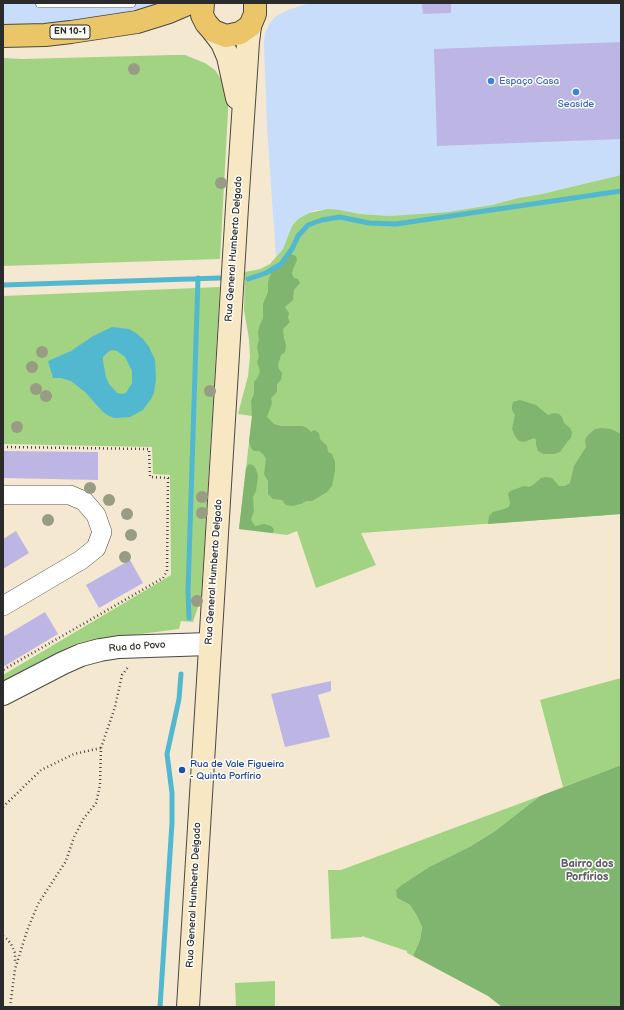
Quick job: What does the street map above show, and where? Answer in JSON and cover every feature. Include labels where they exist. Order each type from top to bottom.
[{"type":"main road","name":"EN 10-1","points":[[3,36],[71,32],[134,13],[169,12],[190,3]]},
{"type":"main road","name":"EN 10-1","points":[[134,13],[188,22],[207,19],[226,36],[240,33],[258,12]]},
{"type":"main road","name":"Rua General Humberto Delgado","points":[[188,1007],[248,42],[258,12]]},
{"type":"main road","name":"Rua General Humberto Delgado","points":[[207,19],[222,43],[228,57],[237,97],[242,137]]},
{"type":"street","points":[[3,495],[70,495],[84,501],[96,515],[102,532],[96,548],[82,560],[3,606]]},
{"type":"street","name":"Rua do Povo","points":[[3,694],[81,655],[119,647],[210,644]]},
{"type":"lane","points":[[40,3],[86,3],[134,13]]},
{"type":"path","points":[[15,969],[27,931],[38,904],[66,861],[74,837],[84,818],[96,803],[100,785],[101,748],[115,707],[122,675],[143,646]]},
{"type":"path","points":[[3,807],[41,770],[74,754],[101,748]]},
{"type":"path","points":[[3,935],[12,944],[15,953],[15,969],[10,1007]]},
{"type":"shaded area","points":[[3,3],[156,3],[152,6],[139,9],[82,20],[54,23],[3,25]]},
{"type":"shaded area","points":[[310,3],[621,3],[621,175],[492,205],[448,212],[389,216],[360,214],[340,210],[316,210],[298,219],[292,226],[283,249],[276,257],[267,128],[264,43],[265,33],[270,23],[276,16],[288,10]]},
{"type":"green space","points":[[185,55],[205,63],[215,70],[225,85],[228,99],[220,259],[3,266],[3,58],[23,59]]},
{"type":"green space","points":[[621,175],[621,514],[361,533],[376,565],[316,588],[297,531],[287,535],[239,529],[252,416],[238,414],[248,376],[250,356],[249,339],[244,310],[245,272],[260,269],[270,264],[283,249],[292,226],[298,219],[309,213],[328,209],[360,214],[389,216],[448,212],[492,205]]},
{"type":"green space","points":[[290,254],[296,256],[297,260],[292,274],[300,283],[294,290],[293,300],[285,307],[289,313],[288,318],[290,322],[283,329],[286,346],[285,352],[281,355],[278,365],[282,373],[281,380],[277,384],[277,392],[271,398],[272,403],[267,417],[274,424],[281,426],[302,426],[311,432],[314,430],[319,433],[320,439],[327,446],[328,452],[332,454],[335,462],[332,486],[327,492],[312,501],[306,501],[292,506],[286,505],[282,500],[273,499],[268,494],[268,481],[264,474],[266,459],[259,451],[254,451],[251,448],[249,442],[252,416],[251,401],[254,394],[254,382],[260,371],[257,362],[259,357],[257,347],[259,340],[259,327],[263,318],[263,304],[268,292],[268,282],[271,273],[282,264]]},
{"type":"green space","points":[[220,287],[201,598],[193,622],[181,621],[179,629],[87,641],[75,644],[3,682],[3,675],[171,575],[170,475],[153,474],[152,447],[3,444],[3,296]]},
{"type":"green space","points":[[520,400],[536,405],[548,415],[554,413],[559,414],[562,417],[564,423],[572,432],[571,438],[560,452],[554,454],[543,454],[538,451],[536,440],[534,438],[524,442],[519,441],[515,436],[512,429],[515,415],[512,410],[512,406],[513,402]]},
{"type":"green space","points":[[595,429],[611,429],[621,434],[621,514],[488,524],[489,516],[493,512],[509,507],[510,503],[508,494],[510,491],[524,486],[529,487],[541,478],[546,477],[552,478],[559,486],[565,486],[570,483],[574,466],[586,447],[585,441],[587,436]]},
{"type":"green space","points":[[249,464],[253,465],[256,469],[258,476],[256,491],[253,497],[254,511],[251,520],[255,526],[264,524],[271,526],[274,529],[273,533],[239,529],[246,468]]},
{"type":"green space","points":[[621,678],[621,765],[563,787],[540,700]]},
{"type":"green space","points":[[621,765],[621,1007],[502,1007],[488,996],[413,956],[420,940],[422,927],[410,905],[397,898],[396,890],[429,867],[471,846],[495,831],[540,796]]},
{"type":"green space","points":[[540,796],[495,831],[471,846],[429,867],[403,884],[397,898],[410,905],[422,927],[420,940],[413,956],[407,953],[407,951],[362,936],[331,939],[328,870],[341,870]]},
{"type":"green space","points":[[275,981],[275,1007],[236,1007],[235,983]]},
{"type":"water","points":[[112,327],[129,329],[143,339],[149,347],[155,360],[156,379],[154,393],[143,410],[130,417],[115,418],[109,416],[103,412],[85,392],[71,381],[61,378],[53,378],[48,361],[71,351],[93,336]],"holes":[[[112,350],[117,351],[125,357],[132,371],[132,383],[126,393],[122,394],[117,393],[109,384],[103,361],[103,357],[108,352]]]},
{"type":"building","points":[[422,3],[451,3],[451,13],[423,14]]},
{"type":"building","name":"Espaço Casa","points":[[621,42],[621,139],[437,146],[434,49]]},
{"type":"building","points":[[3,451],[98,452],[98,480],[3,478]]},
{"type":"building","points":[[16,531],[29,553],[3,569],[3,539]]},
{"type":"building","points":[[130,560],[143,583],[99,608],[86,585]]},
{"type":"building","points":[[45,612],[58,634],[3,667],[3,637]]},
{"type":"building","points":[[331,681],[331,691],[318,695],[330,737],[285,747],[271,694]]},
{"type":"waterway","points":[[248,279],[266,273],[281,264],[292,249],[298,236],[308,225],[322,220],[340,217],[369,223],[396,224],[621,191]]},
{"type":"waterway","points":[[189,618],[188,591],[198,278]]},
{"type":"waterway","points":[[3,285],[220,278]]},
{"type":"waterway","points":[[160,1007],[172,823],[172,793],[167,754],[179,699],[181,674]]},
{"type":"place","name":"Espaço Casa","points":[[491,81]]},
{"type":"place","name":"Seaside","points":[[576,92]]},
{"type":"place","name":"Rua de Vale Figueira - Quinta Porfírio","points":[[182,770]]},
{"type":"district","name":"Bairro dos Porfírios","points":[[587,870]]}]
